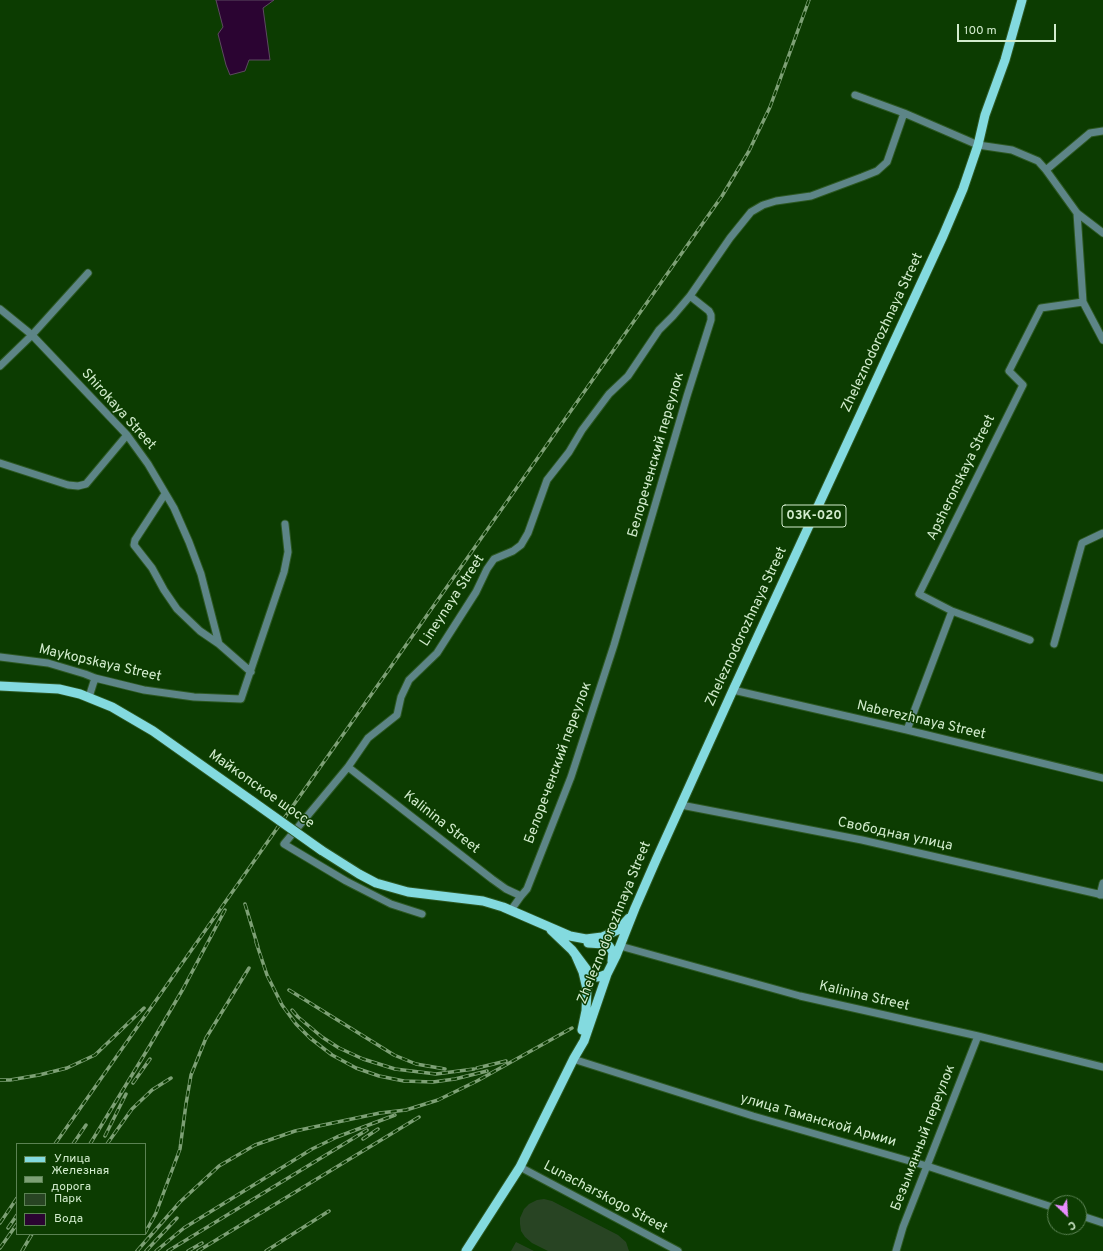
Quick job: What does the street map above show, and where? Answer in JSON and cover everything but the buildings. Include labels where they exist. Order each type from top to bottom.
[{"type":"main road","name":"Zheleznodorozhnaya Street","points":[[466,1251],[520,1167],[573,1059],[584,1041],[609,970],[635,908],[733,690],[943,236],[963,189],[978,145],[985,115],[1004,60],[1022,0]]},
{"type":"main road","name":"Майкопское шоссе","points":[[0,686],[59,689],[112,707],[153,731],[321,850],[359,874],[376,882],[392,888],[415,893],[483,901],[511,910],[547,927]]},
{"type":"main road","points":[[570,936],[591,939],[607,935],[621,927],[635,908]]},
{"type":"main road","points":[[547,927],[584,943],[604,944],[609,946],[613,952],[609,970],[602,976],[590,974],[564,942],[547,927]]},
{"type":"main road","points":[[573,1059],[583,1025],[588,995],[586,981],[576,956]]},
{"type":"street","points":[[855,95],[904,113],[978,145],[1012,150],[1038,161],[1077,213],[1103,233]]},
{"type":"street","points":[[690,296],[730,238],[751,212],[763,205],[776,201],[811,196],[877,171],[887,162],[904,113]]},
{"type":"street","points":[[1046,170],[1090,133],[1103,131]]},
{"type":"street","points":[[1077,213],[1083,302],[1103,340]]},
{"type":"street","points":[[0,366],[32,335],[88,273]]},
{"type":"street","name":"Lineynaya Street","points":[[422,914],[391,904],[346,881],[284,844],[348,767],[368,738],[397,715],[408,680],[437,653],[476,592],[487,569],[494,560],[522,545],[528,533],[547,480],[569,452],[582,430],[609,394],[628,376],[659,330],[690,296]]},
{"type":"street","name":"Белореченский переулок","points":[[511,910],[527,889],[570,777],[614,645],[687,396],[711,320],[711,315],[708,311],[690,296]]},
{"type":"street","name":"Apsheronskaya Street","points":[[1030,640],[952,611],[919,594],[1023,385],[1009,370],[1042,308],[1083,302]]},
{"type":"street","name":"Shirokaya Street","points":[[0,309],[32,335],[127,435],[148,464],[174,508],[189,542],[201,574],[219,644]]},
{"type":"street","points":[[0,463],[68,485],[78,486],[86,484],[127,435]]},
{"type":"street","points":[[165,494],[135,540],[134,545],[152,568],[164,590],[177,609],[200,631],[219,644],[250,672],[284,572],[288,552],[285,524]]},
{"type":"street","points":[[1054,644],[1082,543],[1103,533]]},
{"type":"street","points":[[907,730],[952,611]]},
{"type":"street","name":"Maykopskaya Street","points":[[0,657],[48,664],[95,678],[144,690],[194,697],[241,699],[250,672]]},
{"type":"street","points":[[89,698],[95,678]]},
{"type":"street","name":"Naberezhnaya Street","points":[[733,690],[907,730],[1103,778]]},
{"type":"street","name":"Kalinina Street","points":[[348,767],[492,879],[506,889],[521,896]]},
{"type":"street","name":"Свободная улица","points":[[681,805],[862,840],[1102,895]]},
{"type":"street","points":[[1102,895],[1103,883]]},
{"type":"street","name":"Kalinina Street","points":[[620,946],[800,996],[978,1036],[1103,1067]]},
{"type":"street","name":"Безымянный переулок","points":[[896,1251],[903,1227],[978,1036]]},
{"type":"street","name":"улица Таманской Армии","points":[[573,1059],[753,1116],[927,1166],[1047,1205]]},
{"type":"street","name":"Lunacharskogo Street","points":[[520,1167],[678,1251]]},
{"type":"street","points":[[1087,1218],[1103,1223]]},
{"type":"green space","points":[[544,1199],[552,1201],[618,1235],[626,1242],[629,1251],[548,1251],[532,1243],[521,1231],[520,1218],[524,1209],[529,1204],[537,1200]]},
{"type":"green space","points":[[516,1242],[534,1251],[511,1251]]},
{"type":"water","points":[[216,0],[274,0],[263,8],[270,60],[249,60],[245,71],[230,75],[218,34],[223,27]]},
{"type":"railway","points":[[56,1143],[722,196],[749,151],[770,107],[809,0]]},
{"type":"railway","points":[[245,904],[258,947]]},
{"type":"railway","points":[[91,1143],[183,989],[225,910]]},
{"type":"railway","points":[[256,942],[267,975],[282,1005],[296,1024],[310,1038],[332,1055],[356,1068],[379,1076],[404,1081],[433,1082],[455,1079],[487,1071]]},
{"type":"railway","points":[[146,1231],[156,1213],[180,1149],[191,1075],[206,1038],[249,968]]},
{"type":"railway","points":[[289,990],[394,1055],[416,1064],[445,1069]]},
{"type":"railway","points":[[0,1080],[10,1080],[39,1075],[67,1068],[95,1055],[144,1008]]},
{"type":"railway","points":[[292,1010],[322,1037],[339,1048],[363,1059],[395,1069],[436,1074],[474,1069]]},
{"type":"railway","points":[[137,1251],[180,1202],[219,1166],[255,1145],[295,1131],[380,1113],[406,1110],[438,1100],[477,1081],[572,1028]]},
{"type":"railway","points":[[133,1083],[150,1059]]},
{"type":"railway","points":[[477,1068],[506,1061]]},
{"type":"railway","points":[[108,1143],[132,1109],[152,1090],[171,1078]]},
{"type":"railway","points":[[105,1136],[126,1094]]},
{"type":"railway","points":[[156,1251],[184,1228],[312,1149],[337,1137],[395,1115]]},
{"type":"railway","points":[[198,1251],[419,1117]]},
{"type":"railway","points":[[74,1143],[86,1125]]},
{"type":"railway","points":[[363,1139],[378,1129]]},
{"type":"railway","points":[[168,1251],[367,1130]]},
{"type":"railway","points":[[0,1223],[16,1199]]},
{"type":"railway","points":[[266,1251],[329,1211]]},
{"type":"railway","points":[[8,1228],[16,1216]]},
{"type":"railway","points":[[146,1251],[177,1218]]},
{"type":"railway","points":[[0,1248],[16,1225]]},
{"type":"railway","points":[[22,1251],[31,1235]]},
{"type":"railway","points":[[188,1251],[202,1243]]}]
